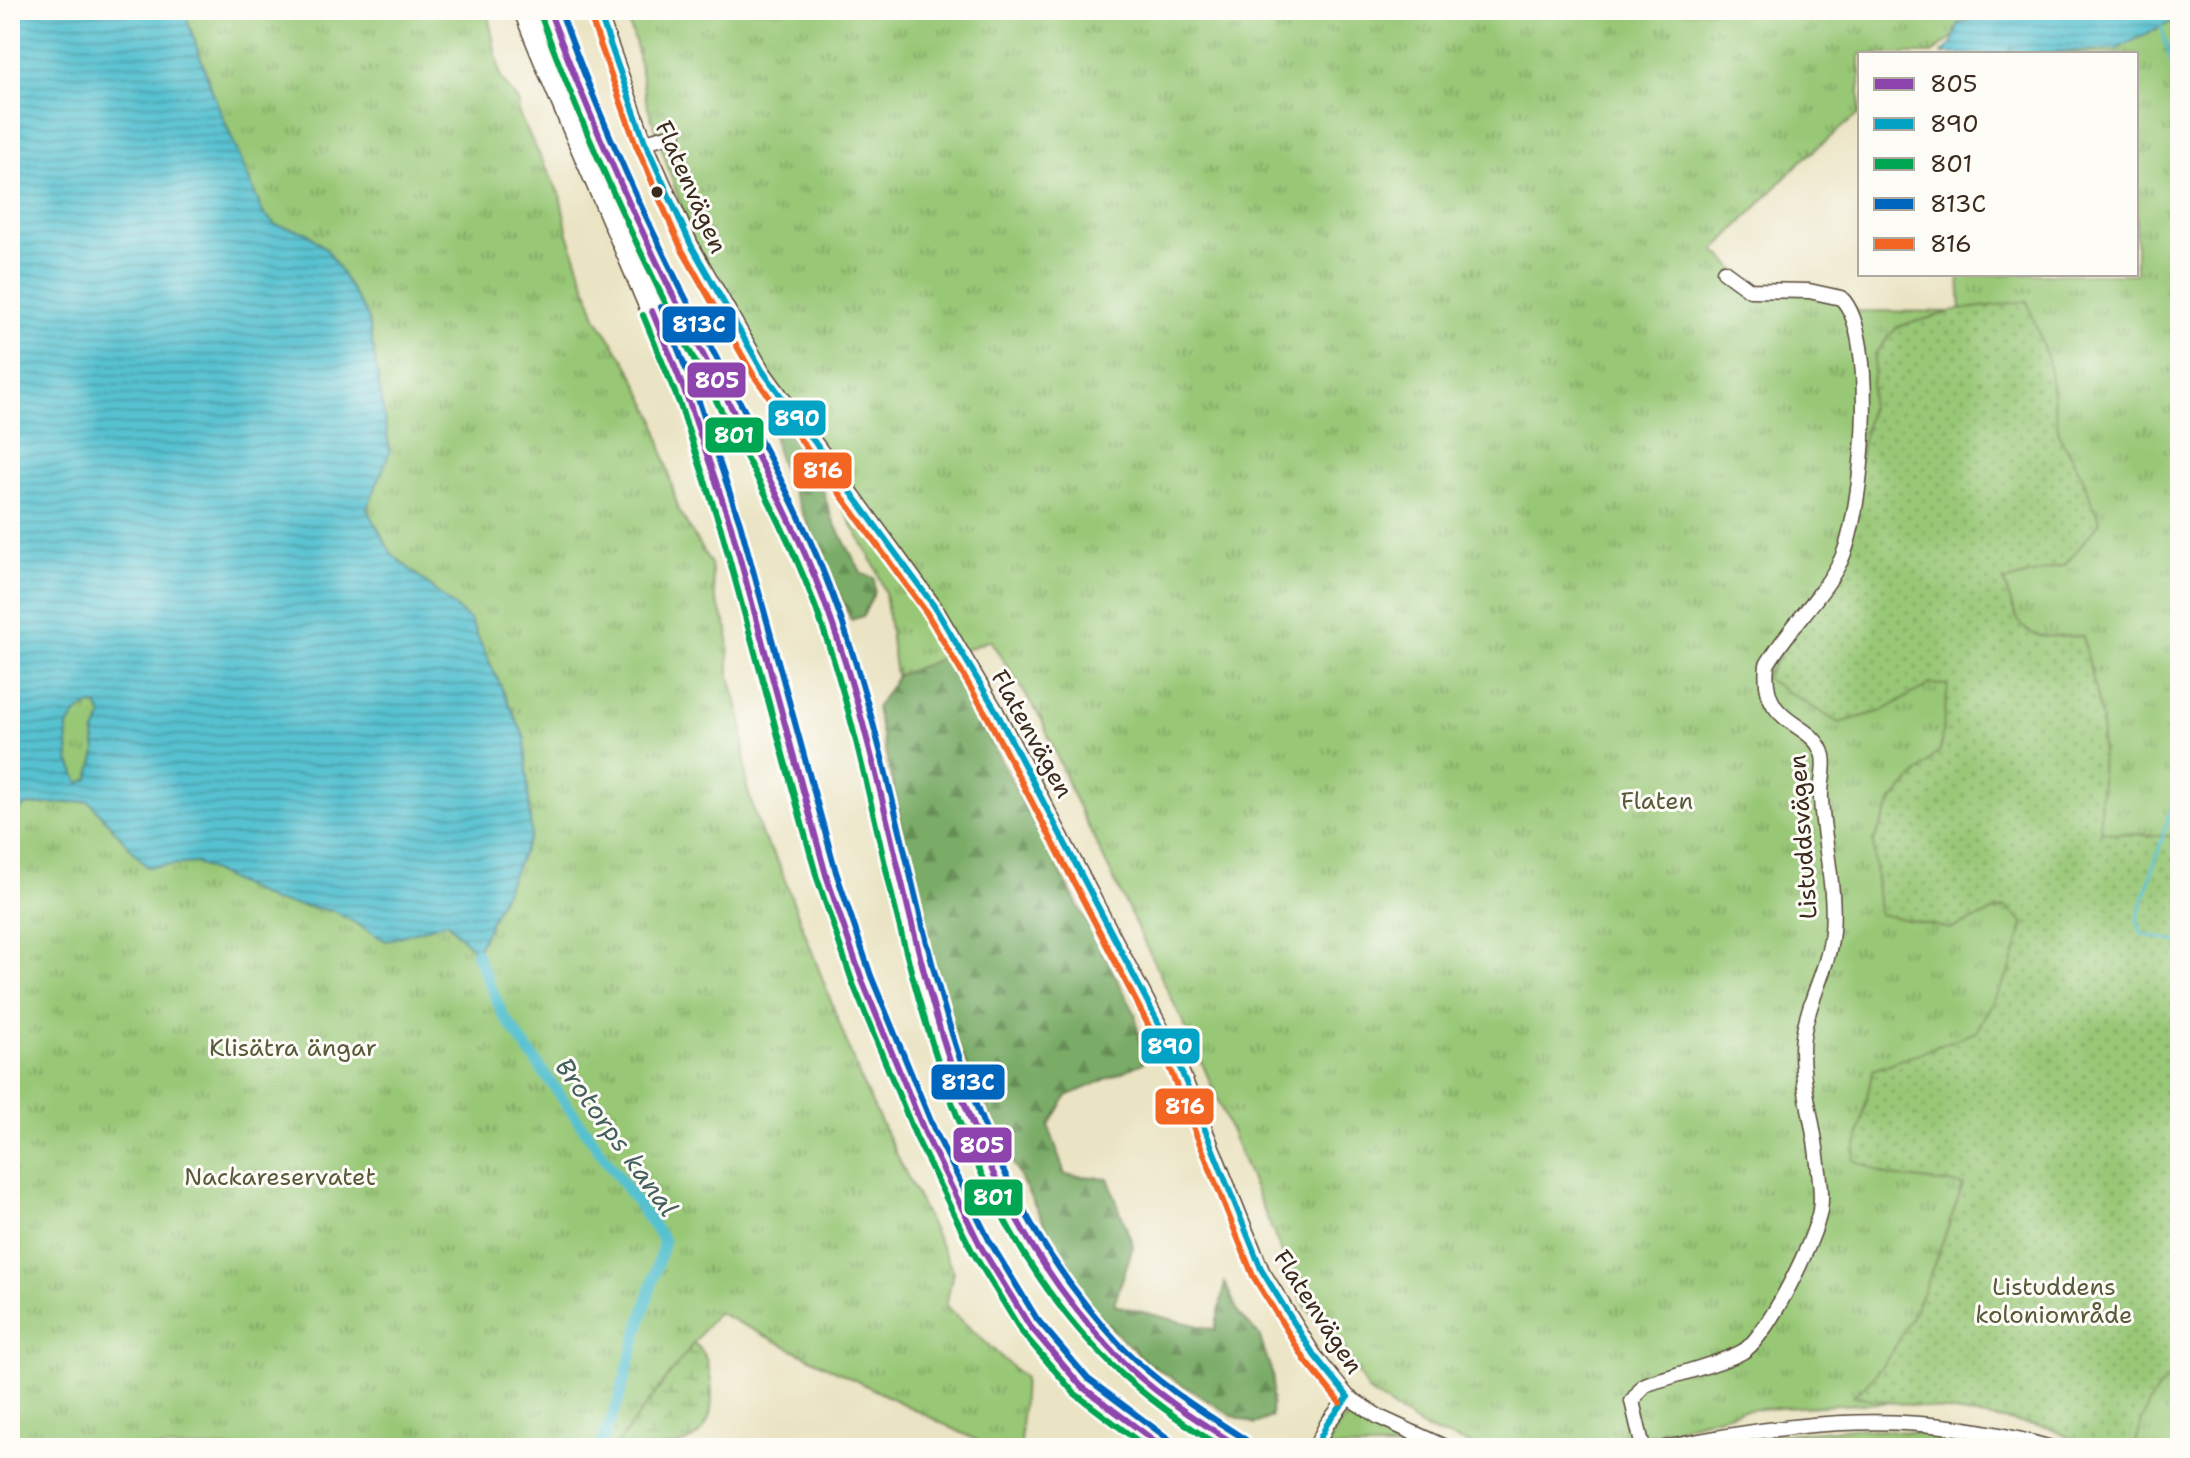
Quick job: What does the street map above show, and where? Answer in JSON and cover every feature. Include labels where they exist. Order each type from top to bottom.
[{"type":"highway","points":[[525,10],[689,402],[731,526],[826,875],[868,995],[920,1122],[981,1247],[1029,1325],[1081,1386],[1164,1448]]},
{"type":"highway","points":[[549,10],[632,209],[792,527],[832,618],[863,715],[925,987],[949,1061],[990,1165],[1042,1263],[1097,1338],[1159,1397],[1241,1448]]},
{"type":"street","name":"Flatenvägen","points":[[598,10],[645,142],[691,245],[762,370],[934,606],[995,709],[1174,1053],[1262,1271],[1314,1355],[1348,1397],[1379,1417],[1447,1448]]},
{"type":"street","points":[[645,142],[674,134]]},
{"type":"street","name":"Listuddsvägen","points":[[1643,1448],[1632,1401],[1637,1393],[1644,1385],[1743,1352],[1766,1324],[1792,1281],[1820,1211],[1802,1053],[1806,1019],[1823,975],[1832,930],[1829,852],[1820,796],[1824,758],[1818,741],[1790,724],[1776,709],[1765,682],[1767,665],[1839,562],[1853,525],[1864,424],[1860,335],[1841,298],[1809,291],[1750,290],[1724,271]]},
{"type":"street","points":[[1315,1448],[1327,1424],[1348,1397]]},
{"type":"street","points":[[1665,1448],[1758,1428],[1870,1420],[1935,1425],[2051,1448]]},
{"type":"green space","points":[[10,10],[487,10],[501,78],[519,103],[519,115],[560,195],[568,234],[597,319],[628,365],[654,417],[678,509],[711,564],[715,598],[728,629],[729,672],[742,721],[747,788],[762,836],[778,862],[862,1083],[953,1271],[946,1306],[1024,1378],[1020,1448],[995,1448],[978,1441],[717,1312],[614,1448],[10,1448]]},
{"type":"green space","name":"Flaten","points":[[625,10],[1986,10],[1934,52],[1858,52],[1858,115],[1800,162],[1715,250],[1753,287],[1838,290],[1857,311],[1961,312],[1959,276],[2138,276],[2138,52],[2001,52],[2012,24],[2180,10],[2180,1448],[2133,1448],[2006,1411],[1898,1402],[1742,1410],[1601,1448],[1483,1448],[1426,1430],[1368,1391],[1345,1350],[1306,1307],[1298,1292],[1198,1053],[1070,789],[1042,720],[990,640],[896,676],[885,593],[875,566],[690,233],[647,105],[636,45]]},
{"type":"green space","name":"Listuddens koloniområde","points":[[2027,301],[2048,360],[2059,435],[2082,476],[2100,522],[2065,565],[2004,582],[2016,615],[2028,631],[2048,636],[2083,636],[2102,721],[2100,832],[2180,837],[2180,1371],[2154,1394],[2135,1448],[2092,1448],[2047,1427],[1853,1396],[1873,1377],[1906,1327],[1920,1299],[1963,1185],[1890,1176],[1853,1160],[1873,1070],[1976,1032],[2010,971],[2024,923],[2005,907],[1951,929],[1879,914],[1873,842],[1892,801],[1940,750],[1948,685],[1930,684],[1882,711],[1839,723],[1765,678],[1839,562],[1870,406],[1875,354],[1897,327],[1958,310]]},
{"type":"green space","points":[[772,409],[801,439],[824,476],[823,491],[832,519],[862,574],[874,578],[875,591],[863,616],[851,620],[780,463],[768,413]]},
{"type":"green space","points":[[927,631],[945,655],[1135,1013],[1143,1063],[1067,1096],[1049,1126],[1065,1175],[1108,1178],[1133,1246],[1114,1305],[1215,1330],[1225,1283],[1239,1314],[1259,1335],[1273,1376],[1271,1417],[1255,1424],[1231,1415],[1146,1362],[1086,1303],[1009,1156],[943,1014],[876,708]]},
{"type":"green space","points":[[693,1343],[704,1355],[711,1382],[712,1406],[699,1435],[671,1446],[614,1448]]},
{"type":"green space","points":[[1355,1414],[1409,1448],[1326,1448],[1339,1424]]},
{"type":"green space","points":[[1855,1428],[1935,1434],[2017,1448],[1701,1448],[1764,1436]]},
{"type":"water","points":[[10,10],[184,10],[213,93],[263,213],[276,225],[306,232],[328,251],[368,317],[390,452],[367,509],[392,554],[470,620],[525,738],[531,835],[476,953],[447,922],[386,941],[334,911],[272,901],[197,863],[147,867],[89,801],[24,806],[10,822]],"holes":[[[90,705],[98,706],[102,717],[94,734],[96,753],[89,779],[79,783],[69,760],[67,727],[78,712]]]},
{"type":"water","points":[[1988,10],[2180,10],[2180,17],[2117,49],[2016,52],[2011,48],[2007,52],[1944,52],[1952,43],[1959,23],[1984,17]]},
{"type":"waterway","points":[[2161,24],[2180,98]]},
{"type":"waterway","points":[[2180,778],[2137,921],[2142,934],[2180,943]]},
{"type":"waterway","name":"Brotorps kanal","points":[[476,953],[503,1015],[664,1241],[618,1402],[600,1448]]},
{"type":"transit line","name":"805","points":[[549,10],[599,135],[655,258],[774,488],[816,580],[850,679],[928,985],[958,1085],[997,1181],[1049,1272],[1117,1356],[1160,1394],[1241,1448]]},
{"type":"transit line","name":"813C","points":[[560,10],[609,135],[646,216],[783,485],[825,576],[859,675],[887,776],[936,978],[966,1077],[1005,1173],[1056,1263],[1123,1348],[1166,1386],[1246,1440]]},
{"type":"transit line","name":"890","points":[[598,10],[645,142],[691,245],[762,370],[934,606],[995,709],[1174,1053],[1262,1271],[1314,1355],[1348,1397]]},
{"type":"transit line","name":"816","points":[[589,13],[636,145],[682,250],[754,376],[926,612],[986,714],[1165,1057],[1253,1276],[1305,1360],[1340,1403]]},
{"type":"transit line","name":"801","points":[[540,14],[589,138],[626,220],[684,340],[763,489],[805,580],[846,701],[910,969],[928,1031],[972,1153],[1000,1211],[1032,1266],[1069,1318],[1138,1388],[1222,1448]]},
{"type":"transit line","name":"813C","points":[[661,307],[698,399],[740,523],[836,872],[871,976],[934,1129],[990,1242],[1037,1319],[1088,1379],[1170,1440]]},
{"type":"transit line","name":"805","points":[[652,311],[689,402],[731,526],[826,875],[862,980],[925,1133],[981,1247],[1029,1325],[1081,1386],[1164,1448]]},
{"type":"transit line","name":"801","points":[[643,315],[680,405],[721,529],[817,878],[853,984],[916,1137],[972,1251],[1021,1331],[1074,1393],[1147,1448]]},
{"type":"transit line","name":"890","points":[[1315,1448],[1327,1424],[1348,1397]]},
{"type":"park label","name":"Klisätra ängar","points":[[293,1048]]},
{"type":"park label","name":"Nackareservatet","points":[[280,1177]]}]
